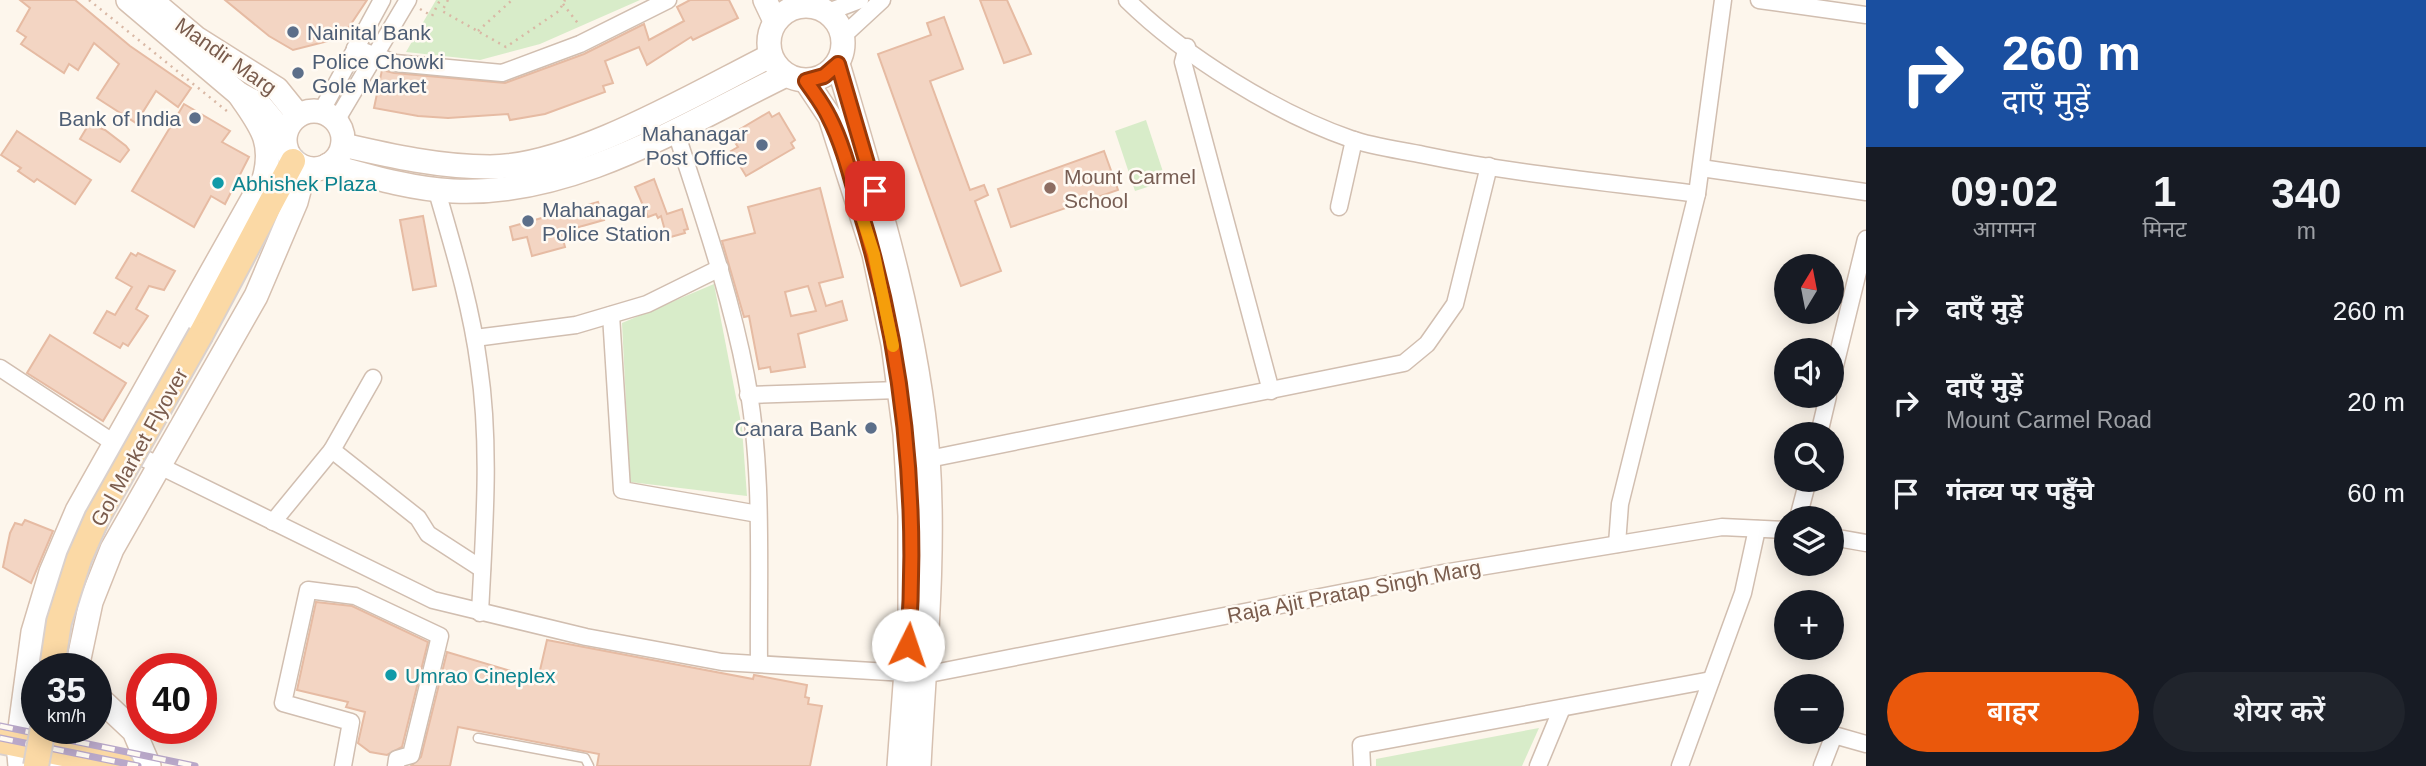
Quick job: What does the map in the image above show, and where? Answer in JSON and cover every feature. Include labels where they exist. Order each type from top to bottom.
[{"type":"main road","name":"Gol Market Flyover","points":[[54,653],[59,622],[79,558],[97,518],[201,334],[281,184],[309,165]]},
{"type":"main road","points":[[36,766],[40,744]]},
{"type":"main road","points":[[13,750],[61,760],[121,766]]},
{"type":"street","points":[[13,750],[33,632],[51,572],[77,512],[117,446],[171,341],[264,179],[269,151],[264,131],[128,0]]},
{"type":"street","name":"Mandir Marg","points":[[150,0],[196,38],[277,89],[298,115]]},
{"type":"street","points":[[343,145],[329,116],[355,48],[382,0]]},
{"type":"street","points":[[329,116],[376,56],[408,0]]},
{"type":"street","points":[[355,48],[395,64],[502,73],[580,44],[668,0]]},
{"type":"street","points":[[765,0],[775,21]]},
{"type":"street","points":[[860,0],[800,6],[786,11],[775,21],[768,37],[770,56],[796,78],[830,117],[874,254],[893,344],[899,390],[917,461]]},
{"type":"street","points":[[843,36],[882,0]]},
{"type":"street","points":[[1127,0],[1144,16],[1228,77],[1293,116],[1354,140],[1489,166],[1697,194]]},
{"type":"street","points":[[1617,544],[1620,504],[1697,194],[1723,0]]},
{"type":"street","points":[[1759,0],[1866,15]]},
{"type":"street","points":[[329,116],[298,115],[287,127],[287,152],[309,165],[453,191],[501,188],[568,176],[796,78],[824,76],[838,64],[844,50],[843,36],[838,23],[818,6]]},
{"type":"street","points":[[1187,47],[1183,62],[1271,391]]},
{"type":"street","points":[[83,653],[91,602],[112,549],[256,296],[309,165],[343,145],[406,160],[492,167],[558,156],[652,115],[770,56]]},
{"type":"street","points":[[838,64],[889,237],[904,302],[929,601],[899,766]]},
{"type":"street","points":[[234,104],[260,105],[285,135]]},
{"type":"street","points":[[674,129],[720,268],[748,396],[757,478],[759,664]]},
{"type":"street","points":[[1339,207],[1354,140]]},
{"type":"street","points":[[917,461],[1404,363],[1427,344],[1455,304],[1489,166]]},
{"type":"street","points":[[1701,168],[1866,192]]},
{"type":"street","points":[[436,188],[467,295],[480,368],[485,482],[481,612]]},
{"type":"street","points":[[1842,338],[1866,239]]},
{"type":"street","points":[[475,338],[576,325],[611,315],[647,304],[720,268]]},
{"type":"street","points":[[611,315],[622,490],[758,514]]},
{"type":"street","name":"Raja Ajit Pratap Singh Marg","points":[[0,368],[117,446],[433,600],[586,637],[722,662],[915,674],[1443,573],[1722,527],[1774,530]]},
{"type":"street","points":[[273,522],[332,450],[373,378]]},
{"type":"street","points":[[748,396],[899,390]]},
{"type":"street","points":[[332,450],[418,518],[428,534],[482,569]]},
{"type":"street","points":[[1680,766],[1743,593],[1757,529]]},
{"type":"street","points":[[1844,539],[1866,543]]},
{"type":"street","points":[[343,766],[351,722],[283,703],[308,590],[355,596],[440,636],[411,755],[397,759],[396,766]]},
{"type":"street","points":[[422,628],[433,600]]},
{"type":"street","points":[[915,674],[919,766]]},
{"type":"street","points":[[1362,766],[1361,746],[1711,680]]},
{"type":"street","points":[[1538,766],[1562,708]]},
{"type":"street","points":[[112,710],[134,731],[149,766]]},
{"type":"street","points":[[1822,766],[1834,735],[1866,744]]},
{"type":"lane","points":[[478,738],[585,758],[589,766]]},
{"type":"path","points":[[89,0],[234,104]]},
{"type":"path","points":[[432,16],[440,0]]},
{"type":"path","points":[[448,0],[442,11],[506,47],[559,11],[564,2],[584,32]]},
{"type":"path","points":[[478,31],[512,0]]},
{"type":"green space","points":[[436,0],[640,0],[540,44],[480,60],[406,52]]},
{"type":"green space","points":[[1146,120],[1166,181],[1135,191],[1115,131]]},
{"type":"green space","points":[[714,284],[742,428],[747,496],[630,482],[622,323]]},
{"type":"green space","points":[[1539,728],[1522,766],[1376,766],[1376,759]]},
{"type":"building","points":[[20,0],[75,0],[130,46],[191,88],[178,107],[156,91],[136,123],[97,98],[119,64],[94,43],[78,70],[69,64],[64,73],[21,44],[26,37],[17,31],[30,8]]},
{"type":"building","points":[[225,0],[367,0],[347,30],[328,41],[293,50],[269,36]]},
{"type":"building","points":[[690,0],[729,0],[738,18],[693,40],[691,37],[647,65],[639,47],[605,61],[613,83],[603,86],[605,92],[545,114],[510,120],[508,114],[448,118],[374,108],[382,70],[505,83],[584,54],[644,24],[649,40],[684,21],[677,7]]},
{"type":"building","points":[[980,0],[1007,0],[1031,54],[1004,63]]},
{"type":"building","points":[[944,17],[963,69],[930,81],[970,190],[984,185],[988,195],[975,201],[1001,271],[961,286],[878,54],[931,35],[927,23]]},
{"type":"building","points":[[184,104],[230,131],[222,142],[249,157],[225,204],[211,196],[194,227],[132,191]]},
{"type":"building","points":[[769,112],[772,117],[779,113],[795,140],[791,143],[794,148],[746,176],[731,151],[738,147],[730,135]]},
{"type":"building","points":[[89,124],[105,130],[126,146],[129,150],[120,162],[80,139]]},
{"type":"building","points":[[17,131],[91,180],[75,204],[37,179],[34,182],[18,171],[21,168],[1,155]]},
{"type":"building","points":[[1104,151],[1118,190],[1011,227],[998,189]]},
{"type":"building","points":[[654,179],[667,214],[682,209],[688,229],[684,230],[685,233],[667,238],[661,216],[658,218],[656,214],[648,217],[635,187]]},
{"type":"building","points":[[820,188],[843,277],[819,283],[826,306],[842,301],[847,320],[798,334],[805,367],[771,372],[770,367],[759,369],[749,316],[744,317],[722,241],[755,233],[748,207]],"holes":[[[808,286],[816,311],[791,316],[785,292]]]},
{"type":"building","points":[[598,202],[604,220],[561,232],[565,247],[532,256],[527,237],[513,240],[510,227]]},
{"type":"building","points":[[423,216],[436,286],[413,290],[400,220]]},
{"type":"building","points":[[131,253],[136,256],[138,253],[175,271],[164,290],[149,286],[136,309],[148,316],[128,346],[123,343],[120,348],[94,333],[107,311],[115,315],[132,287],[116,278]]},
{"type":"building","points":[[50,335],[126,383],[103,421],[27,373]]},
{"type":"building","points":[[25,520],[53,531],[31,583],[3,567],[10,533],[15,523],[22,525]]},
{"type":"building","points":[[316,602],[352,606],[428,642],[402,747],[387,755],[370,752],[358,743],[365,712],[346,707],[348,702],[297,690]]},
{"type":"building","points":[[547,640],[753,679],[754,675],[807,685],[805,697],[809,698],[808,704],[822,706],[810,766],[597,766],[599,754],[458,727],[450,766],[411,766],[421,757],[447,652],[538,679]]},
{"type":"railway","points":[[0,726],[195,766]]},
{"type":"railway","points":[[0,738],[138,766]]},
{"type":"slow traffic","points":[[857,201],[874,254],[893,346]]},
{"type":"place","name":"Nainital Bank","points":[[293,32]]},
{"type":"place","name":"Police Chowki Gole Market","points":[[298,73]]},
{"type":"place","name":"Bank of India","points":[[195,118]]},
{"type":"place","name":"Mahanagar Post Office","points":[[762,145]]},
{"type":"place","name":"Abhishek Plaza","points":[[218,183]]},
{"type":"place","name":"Mount Carmel School","points":[[1050,188]]},
{"type":"place","name":"Mahanagar Police Station","points":[[528,221]]},
{"type":"place","name":"Canara Bank","points":[[871,428]]},
{"type":"place","name":"Umrao Cineplex","points":[[391,675]]},
{"type":"route","points":[[875,191],[838,64],[824,76],[806,81],[830,117],[853,186],[874,254],[893,344],[905,433],[910,516],[908,645]]}]
